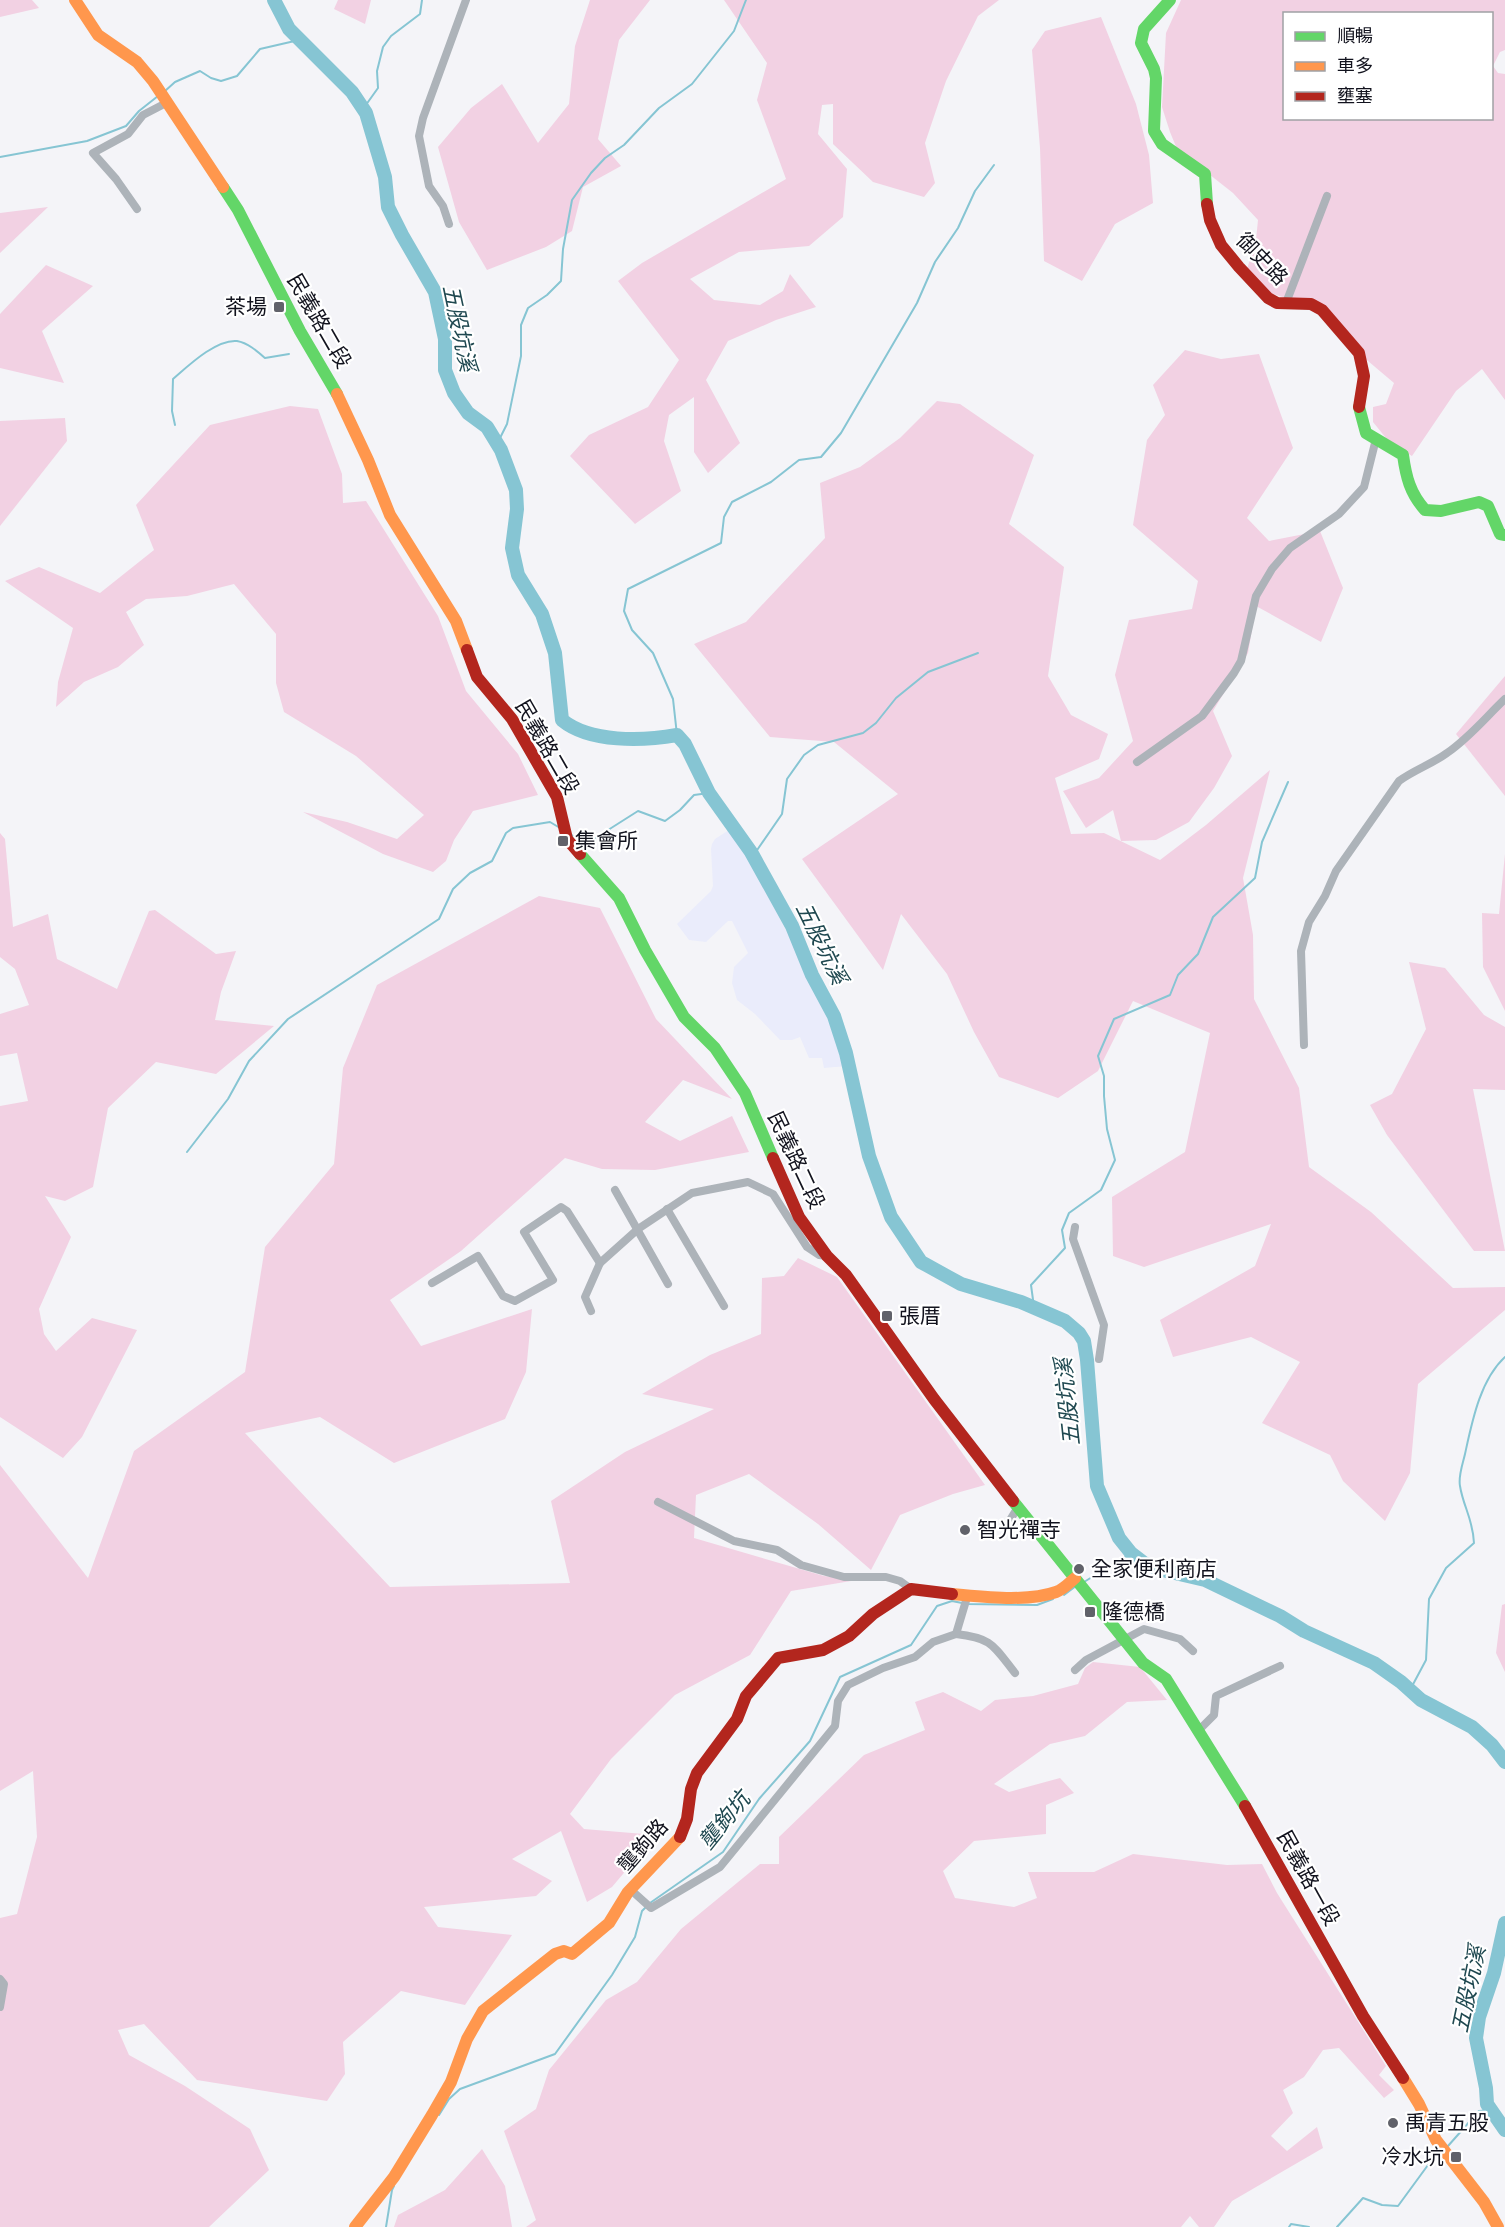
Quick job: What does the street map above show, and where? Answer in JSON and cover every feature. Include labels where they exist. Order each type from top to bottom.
[{"type":"main road","name":"民義路二段","points":[[75,0],[98,35],[137,62],[164,96],[238,210],[300,331],[329,378],[368,460],[390,515],[456,621],[477,677],[512,719],[557,797],[567,839],[619,898],[645,950],[684,1017],[715,1048],[745,1093],[799,1217],[827,1256],[846,1275],[934,1399],[1124,1641]]},
{"type":"main road","name":"御史路","points":[[1170,0],[1144,29],[1141,43],[1156,78],[1154,131],[1162,144],[1205,174],[1207,207],[1215,236],[1268,298],[1277,303],[1311,304],[1322,310],[1359,353],[1364,376],[1359,408],[1366,433],[1403,455],[1407,482],[1412,496],[1425,510],[1441,511],[1479,502],[1488,506],[1500,534],[1505,535]]},
{"type":"main road","points":[[912,1589],[966,1600],[1050,1594],[1079,1583]]},
{"type":"main road","name":"壟鉤路","points":[[355,2227],[394,2177],[452,2082],[467,2039],[483,2011],[555,1954],[564,1951],[572,1954],[609,1923],[631,1890],[675,1844],[682,1834],[687,1819],[691,1789],[697,1773],[737,1719],[746,1696],[778,1658],[823,1650],[849,1636],[873,1614],[912,1589]]},
{"type":"main road","name":"民義路一段","points":[[1124,1641],[1143,1663],[1166,1679],[1217,1759],[1285,1875],[1363,2016],[1419,2104],[1443,2150],[1484,2202],[1498,2227]]},
{"type":"street","points":[[449,224],[443,206],[429,186],[418,136],[466,0]]},
{"type":"street","points":[[137,209],[116,179],[93,153],[128,134],[164,96]]},
{"type":"street","points":[[1286,303],[1327,196]]},
{"type":"street","points":[[1137,762],[1202,716],[1234,673],[1241,661],[1256,596],[1272,568],[1290,548],[1339,514],[1364,487],[1376,439]]},
{"type":"street","points":[[1304,1045],[1301,951],[1309,922],[1336,872],[1399,782],[1412,771],[1446,754],[1466,738],[1505,699]]},
{"type":"street","points":[[591,1311],[585,1297],[600,1263],[638,1229],[692,1193],[748,1182],[773,1194],[807,1247],[819,1255],[827,1256]]},
{"type":"street","points":[[615,1190],[668,1284]]},
{"type":"street","points":[[432,1283],[478,1256],[503,1296],[515,1301],[553,1280],[524,1232],[561,1207],[567,1212],[600,1263]]},
{"type":"street","points":[[667,1209],[724,1306]]},
{"type":"street","points":[[1075,1227],[1073,1239],[1104,1324],[1099,1359]]},
{"type":"street","points":[[658,1502],[734,1541],[777,1550],[801,1565],[844,1576],[886,1577],[900,1581],[912,1589]]},
{"type":"street","points":[[1010,1520],[1018,1507]]},
{"type":"street","points":[[956,1635],[966,1600]]},
{"type":"street","points":[[1075,1670],[1086,1660],[1144,1629],[1180,1640],[1193,1651]]},
{"type":"street","points":[[631,1890],[651,1908],[720,1867],[754,1828],[782,1788],[835,1726],[838,1701],[848,1685],[883,1668],[915,1657],[933,1642],[956,1635],[979,1636],[992,1644],[1015,1673]]},
{"type":"street","points":[[1198,1731],[1214,1715],[1216,1696],[1280,1666]]},
{"type":"street","points":[[0,1979],[4,1984],[0,2007]]},
{"type":"shaded area","points":[[0,0],[32,0],[39,8],[0,17]]},
{"type":"shaded area","points":[[338,0],[371,0],[365,24],[334,9]]},
{"type":"shaded area","points":[[590,0],[650,0],[619,40],[598,139],[621,166],[583,187],[572,231],[546,247],[487,270],[459,222],[438,147],[471,108],[502,84],[538,143],[569,104],[575,46]]},
{"type":"shaded area","points":[[724,0],[999,0],[978,16],[946,81],[925,143],[935,183],[924,197],[873,182],[833,144],[833,104],[822,105],[818,134],[847,169],[843,217],[809,246],[739,252],[690,279],[714,300],[760,305],[783,291],[790,274],[816,307],[776,320],[728,341],[706,380],[740,443],[708,473],[694,452],[694,397],[669,415],[664,441],[681,491],[635,524],[570,456],[589,435],[648,407],[679,360],[618,281],[642,263],[786,179],[757,100],[767,63]]},
{"type":"shaded area","points":[[1181,0],[1505,0],[1505,50],[1500,52],[1493,66],[1498,73],[1505,74],[1505,400],[1482,369],[1456,391],[1412,456],[1390,443],[1373,422],[1373,407],[1386,404],[1394,383],[1355,350],[1317,303],[1295,301],[1270,293],[1247,269],[1256,240],[1258,220],[1233,193],[1177,149],[1162,107],[1166,33]]},
{"type":"shaded area","points":[[1101,17],[1136,104],[1149,155],[1153,203],[1115,224],[1082,281],[1044,261],[1040,148],[1032,50],[1045,31]]},
{"type":"shaded area","points":[[48,207],[0,253],[0,213]]},
{"type":"shaded area","points":[[46,265],[93,286],[42,331],[64,383],[0,368],[0,314]]},
{"type":"shaded area","points":[[1185,350],[1221,359],[1259,354],[1293,448],[1247,518],[1269,541],[1320,531],[1343,588],[1321,642],[1256,606],[1248,653],[1213,711],[1232,756],[1214,788],[1189,822],[1156,840],[1121,841],[1113,810],[1086,828],[1063,791],[1099,778],[1133,741],[1115,675],[1129,620],[1192,609],[1198,581],[1133,525],[1147,440],[1165,415],[1153,385]]},
{"type":"shaded area","points":[[937,401],[960,404],[1034,455],[1009,524],[1064,567],[1048,676],[1071,715],[1108,734],[1099,759],[1055,778],[1071,834],[1104,833],[1160,860],[1206,825],[1270,770],[1243,878],[1253,935],[1254,999],[1299,1088],[1309,1167],[1371,1212],[1453,1288],[1505,1287],[1505,1310],[1418,1384],[1410,1473],[1385,1521],[1343,1481],[1330,1455],[1262,1423],[1300,1362],[1251,1337],[1173,1357],[1160,1320],[1255,1266],[1271,1224],[1144,1267],[1113,1256],[1112,1197],[1185,1152],[1210,1033],[1133,1001],[1098,1071],[1058,1098],[999,1077],[974,1032],[947,974],[901,914],[883,970],[802,859],[898,794],[834,742],[770,737],[694,644],[746,622],[825,538],[820,483],[860,467],[900,438]]},
{"type":"shaded area","points":[[290,406],[318,409],[342,474],[343,503],[366,501],[438,616],[466,691],[518,754],[538,795],[473,811],[454,840],[446,861],[433,872],[383,854],[303,812],[347,822],[397,839],[424,815],[356,756],[284,712],[276,683],[276,634],[234,584],[187,596],[146,599],[126,612],[144,645],[118,667],[84,682],[56,707],[58,682],[73,628],[5,581],[39,567],[100,593],[154,550],[136,505],[210,425]]},
{"type":"shaded area","points":[[65,418],[67,441],[0,526],[0,421]]},
{"type":"shaded area","points":[[1505,676],[1505,796],[1456,734]]},
{"type":"shaded area","points":[[732,828],[834,1021],[847,1066],[824,1068],[822,1058],[809,1058],[800,1037],[780,1040],[755,1014],[737,1000],[732,983],[734,967],[748,953],[732,921],[728,921],[706,942],[689,940],[677,924],[711,891],[713,886],[712,844],[715,839]]},
{"type":"shaded area","points":[[0,833],[5,839],[13,927],[48,914],[57,959],[117,989],[149,911],[155,910],[216,954],[236,951],[221,992],[215,1020],[274,1026],[216,1074],[156,1062],[108,1108],[93,1187],[65,1201],[45,1196],[71,1237],[39,1309],[44,1334],[56,1351],[92,1318],[137,1330],[82,1437],[63,1458],[0,1417],[0,1106],[28,1101],[17,1053],[0,1056],[0,1014],[29,1005],[15,969],[0,957]]},
{"type":"shaded area","points":[[1505,854],[1505,1011],[1483,967],[1482,913],[1499,914]]},
{"type":"shaded area","points":[[539,896],[600,908],[656,1019],[732,1099],[683,1080],[645,1122],[680,1141],[732,1116],[749,1152],[655,1170],[602,1169],[565,1158],[461,1251],[390,1300],[421,1346],[532,1309],[526,1372],[505,1419],[394,1463],[320,1417],[245,1433],[390,1587],[570,1583],[551,1501],[625,1452],[714,1409],[642,1394],[710,1355],[761,1334],[762,1278],[784,1276],[798,1258],[837,1277],[985,1485],[953,1494],[900,1515],[871,1570],[818,1524],[749,1474],[696,1495],[694,1538],[824,1576],[857,1580],[791,1591],[750,1655],[675,1695],[611,1759],[570,1814],[584,1829],[656,1835],[612,1887],[587,1902],[561,1831],[512,1859],[552,1881],[536,1896],[424,1907],[438,1927],[512,1935],[465,2005],[401,1991],[343,2042],[345,2074],[327,2101],[197,2080],[144,2024],[118,2030],[129,2055],[185,2086],[250,2129],[269,2170],[209,2227],[0,2227],[0,1918],[17,1914],[37,1837],[33,1771],[0,1791],[0,1465],[88,1578],[134,1451],[245,1372],[265,1247],[334,1164],[343,1068],[377,985]]},
{"type":"shaded area","points":[[1409,962],[1445,968],[1484,1015],[1505,1027],[1505,1090],[1473,1089],[1505,1251],[1474,1251],[1387,1135],[1370,1105],[1392,1094],[1426,1029]]},
{"type":"shaded area","points":[[1505,1604],[1505,1672],[1496,1653],[1502,1605]]},
{"type":"shaded area","points":[[1093,1662],[1140,1667],[1167,1700],[1127,1702],[1085,1736],[1050,1744],[994,1784],[1009,1792],[1060,1778],[1074,1793],[1046,1805],[1046,1834],[974,1841],[943,1871],[955,1898],[1014,1907],[1037,1898],[1028,1872],[1094,1872],[1133,1854],[1227,1865],[1262,1864],[1277,1893],[1386,2066],[1379,2075],[1394,2090],[1384,2098],[1339,2048],[1323,2050],[1304,2077],[1283,2090],[1293,2113],[1271,2136],[1287,2151],[1317,2127],[1323,2148],[1232,2201],[1214,2227],[1199,2227],[1190,2216],[1181,2227],[526,2227],[536,2220],[504,2131],[536,2109],[549,2070],[606,2000],[637,1982],[681,1929],[760,1864],[779,1864],[779,1837],[864,1755],[925,1730],[915,1702],[943,1692],[981,1711],[995,1700],[1033,1696],[1078,1684],[1085,1668]]},
{"type":"shaded area","points":[[482,2149],[505,2186],[512,2227],[394,2227],[398,2215],[445,2190]]},
{"type":"waterway","name":"五股坑溪","points":[[274,0],[289,29],[352,92],[366,113],[385,177],[388,207],[435,292],[445,339],[445,370],[454,393],[468,413],[487,427],[501,450],[516,490],[517,509],[512,548],[518,575],[542,614],[555,653],[562,720],[587,733],[602,736],[633,739],[677,735],[685,744],[709,793],[751,852],[792,926],[812,975],[834,1016],[846,1053],[869,1156],[891,1217],[921,1262],[961,1284],[1021,1302],[1065,1321],[1079,1333],[1084,1341],[1087,1360],[1097,1486],[1119,1538],[1131,1553],[1144,1563],[1162,1570],[1205,1580],[1280,1616],[1304,1631],[1374,1663],[1421,1700],[1472,1727],[1492,1745],[1505,1762]]},
{"type":"waterway","points":[[363,109],[378,88],[377,71],[383,47],[391,36],[420,14],[422,0]]},
{"type":"waterway","points":[[497,444],[507,424],[521,356],[521,325],[528,308],[547,295],[561,281],[563,249],[572,200],[605,158],[624,145],[659,108],[692,84],[734,31],[746,0]]},
{"type":"waterway","points":[[165,91],[175,82],[200,71],[221,81],[237,76],[260,49],[299,40]]},
{"type":"waterway","points":[[0,157],[87,141],[126,126],[139,111],[158,96]]},
{"type":"waterway","points":[[677,735],[673,699],[653,653],[632,630],[624,611],[628,589],[721,543],[724,517],[732,502],[771,482],[799,460],[821,457],[841,433],[917,303],[935,262],[958,228],[975,191],[994,165]]},
{"type":"waterway","points":[[175,425],[172,411],[173,379],[211,349],[220,344],[237,341],[249,345],[265,358],[289,354]]},
{"type":"waterway","points":[[753,856],[782,814],[787,779],[804,755],[818,745],[863,733],[876,723],[896,698],[928,672],[978,653]]},
{"type":"waterway","points":[[1034,1307],[1031,1285],[1065,1248],[1062,1230],[1069,1213],[1101,1190],[1115,1160],[1107,1129],[1104,1076],[1098,1056],[1114,1019],[1170,995],[1178,975],[1198,954],[1213,917],[1255,878],[1262,842],[1288,782]]},
{"type":"waterway","points":[[570,834],[586,844],[638,811],[665,821],[680,810],[694,795],[709,793]]},
{"type":"waterway","points":[[187,1152],[228,1099],[249,1061],[288,1019],[439,919],[453,889],[470,873],[492,861],[506,833],[513,828],[550,822],[560,828]]},
{"type":"waterway","points":[[1410,1690],[1426,1660],[1429,1599],[1446,1568],[1474,1543],[1472,1527],[1461,1493],[1460,1474],[1478,1402],[1489,1377],[1505,1357]]},
{"type":"waterway","name":"壟鉤坑","points":[[1084,1582],[1131,1553]]},
{"type":"waterway","name":"壟鉤坑","points":[[1064,1595],[1076,1586]]},
{"type":"waterway","name":"壟鉤坑","points":[[650,1903],[723,1852],[759,1799],[810,1741],[840,1677],[911,1645],[937,1606],[952,1601],[967,1604],[1037,1605],[1053,1599]]},
{"type":"waterway","name":"壟鉤坑","points":[[439,2115],[449,2099],[460,2089],[555,2054],[612,1975],[635,1937],[642,1911],[646,1907]]},
{"type":"waterway","name":"五股坑溪","points":[[1505,1923],[1494,1973],[1479,2017],[1476,2038],[1487,2104],[1505,2130]]},
{"type":"waterway","name":"冷水坑","points":[[1448,2146],[1479,2111],[1491,2110]]},
{"type":"waterway","name":"冷水坑","points":[[1337,2227],[1363,2198],[1382,2205],[1398,2206],[1428,2165],[1441,2152]]},
{"type":"waterway","name":"壟鉤坑","points":[[386,2227],[394,2186]]},
{"type":"waterway","name":"冷水坑","points":[[1289,2227],[1291,2224],[1309,2227]]},
{"type":"traffic: fast","points":[[1170,0],[1144,29],[1141,43],[1156,78],[1154,131],[1162,144],[1205,174],[1207,204]]},
{"type":"traffic: fast","points":[[223,187],[238,210],[300,331],[337,394]]},
{"type":"traffic: fast","points":[[1359,407],[1366,433],[1403,455],[1410,484],[1425,510],[1441,511],[1479,502],[1488,506],[1500,534],[1505,535]]},
{"type":"traffic: fast","points":[[580,854],[619,898],[645,950],[684,1017],[715,1048],[745,1093],[773,1158]]},
{"type":"traffic: fast","points":[[1013,1501],[1143,1663],[1166,1679],[1245,1806]]},
{"type":"traffic: slow","points":[[75,0],[98,35],[137,62],[153,81],[223,187]]},
{"type":"traffic: slow","points":[[337,394],[368,460],[390,515],[456,621],[467,650]]},
{"type":"traffic: slow","points":[[952,1594],[1005,1598],[1032,1597],[1059,1591],[1075,1578]]},
{"type":"traffic: slow","points":[[355,2227],[394,2177],[432,2115],[451,2082],[467,2039],[483,2011],[555,1954],[564,1951],[572,1954],[609,1923],[628,1892],[680,1837]]},
{"type":"traffic: slow","points":[[1403,2078],[1419,2104],[1436,2140],[1484,2202],[1498,2227]]},
{"type":"traffic: jam","points":[[1207,204],[1210,220],[1221,245],[1268,298],[1277,303],[1311,304],[1322,310],[1359,353],[1364,376],[1359,407]]},
{"type":"traffic: jam","points":[[467,650],[477,677],[512,719],[557,797],[567,839],[580,854]]},
{"type":"traffic: jam","points":[[773,1158],[799,1217],[827,1256],[846,1275],[934,1399],[1013,1501]]},
{"type":"traffic: jam","points":[[680,1837],[687,1819],[691,1789],[697,1773],[737,1719],[746,1696],[778,1658],[823,1650],[849,1636],[873,1614],[911,1589],[952,1594]]},
{"type":"traffic: jam","points":[[1245,1806],[1363,2016],[1403,2078]]},
{"type":"place","name":"茶場","points":[[279,307]]},
{"type":"place","name":"集會所","points":[[563,841]]},
{"type":"place","name":"張厝","points":[[887,1316]]},
{"type":"place","name":"智光禪寺","points":[[965,1530]]},
{"type":"place","name":"全家便利商店","points":[[1079,1569]]},
{"type":"place","name":"隆德橋","points":[[1090,1612]]},
{"type":"place","name":"禹青五股","points":[[1393,2123]]},
{"type":"place","name":"冷水坑","points":[[1456,2157]]}]
